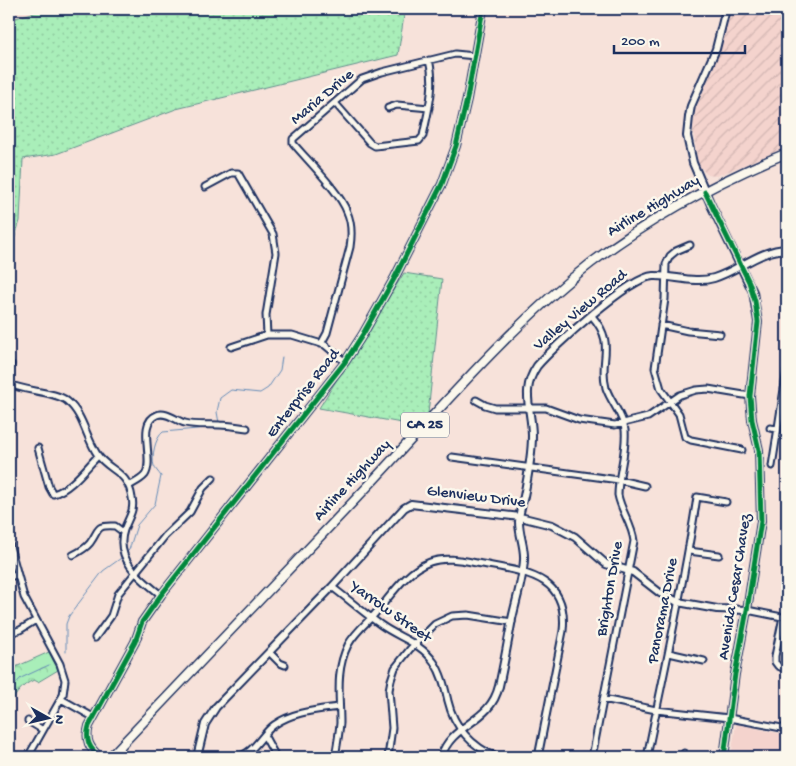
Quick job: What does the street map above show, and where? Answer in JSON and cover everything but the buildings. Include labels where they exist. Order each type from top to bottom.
[{"type":"main road","name":"Airline Highway","points":[[110,757],[472,375],[536,311],[591,264],[655,220],[705,192],[787,153]]},
{"type":"street","name":"Enterprise Road","points":[[100,757],[89,746],[86,736],[88,726],[135,642],[142,622],[161,595],[345,362],[394,279],[442,184],[456,146],[483,9]]},
{"type":"street","name":"Avenida Cesar Chavez","points":[[724,757],[736,665],[758,550],[761,505],[759,450],[752,420],[750,396],[758,322],[753,292],[705,192],[689,150],[688,124],[694,98],[716,49],[726,9]]},
{"type":"street","name":"Maria Drive","points":[[321,344],[327,333],[352,233],[347,210],[293,143],[293,138],[362,80],[382,72],[455,54],[475,56]]},
{"type":"street","points":[[334,103],[370,143],[375,146],[419,141],[424,136],[432,77],[428,60]]},
{"type":"street","points":[[388,108],[397,105],[428,108]]},
{"type":"street","points":[[205,187],[232,172],[238,173],[274,234],[276,253],[266,315],[268,335]]},
{"type":"street","points":[[690,246],[676,251],[670,256],[666,264],[667,278],[656,360],[656,374],[661,389],[679,414],[683,434],[686,438],[742,450]]},
{"type":"street","name":"Valley View Road","points":[[441,757],[447,743],[461,730],[485,713],[495,699],[500,684],[524,555],[519,530],[529,468],[532,432],[528,407],[528,387],[537,366],[592,316],[638,281],[652,276],[706,279],[722,274],[768,251],[787,249]]},
{"type":"street","name":"Brighton Drive","points":[[592,316],[601,328],[606,342],[604,374],[606,389],[624,423],[625,442],[618,499],[633,534],[633,550],[592,757]]},
{"type":"street","points":[[661,325],[688,331],[720,334]]},
{"type":"street","points":[[231,347],[268,335],[292,335],[321,344],[345,362]]},
{"type":"street","points":[[9,371],[11,364]]},
{"type":"street","points":[[772,466],[787,370]]},
{"type":"street","points":[[10,384],[66,399],[76,411],[98,456],[118,472],[129,486],[132,495],[133,508],[121,542],[123,554],[136,572],[161,595]]},
{"type":"street","points":[[476,400],[484,405],[495,408],[546,408],[574,419],[610,425],[648,416],[687,392],[701,389],[750,396]]},
{"type":"street","points":[[129,486],[142,478],[147,471],[146,427],[152,418],[157,415],[162,414],[185,423],[247,428]]},
{"type":"street","points":[[770,428],[778,429]]},
{"type":"street","points":[[38,448],[49,487],[53,494],[68,486],[98,456]]},
{"type":"street","points":[[452,457],[619,480],[645,486]]},
{"type":"street","points":[[95,638],[111,616],[118,594],[165,536],[187,516],[203,488],[213,478]]},
{"type":"street","name":"Panorama Drive","points":[[646,757],[669,653],[689,551],[697,497],[726,502]]},
{"type":"street","name":"Glenview Drive","points":[[197,757],[205,724],[216,707],[332,587],[404,508],[411,504],[544,522],[576,537],[606,564],[633,572],[660,593],[678,602],[716,609],[748,610],[785,618]]},
{"type":"street","points":[[73,555],[83,550],[100,528],[115,526],[123,532]]},
{"type":"street","points":[[9,543],[24,597],[63,671],[66,683],[61,699],[28,757]]},
{"type":"street","points":[[689,551],[719,555]]},
{"type":"street","points":[[335,757],[339,730],[340,666],[356,633],[411,575],[430,562],[450,559],[522,571],[537,576],[548,584],[560,600],[564,614],[563,631],[538,757]]},
{"type":"street","points":[[9,577],[17,575]]},
{"type":"street","name":"Yarrow Street","points":[[332,587],[381,625],[415,643],[430,657],[437,667],[451,712],[461,730],[479,748],[497,757]]},
{"type":"street","points":[[388,757],[392,728],[389,690],[391,680],[395,668],[415,643],[436,624],[452,616],[468,615],[512,622]]},
{"type":"street","points":[[785,618],[775,659],[778,666],[787,670]]},
{"type":"street","points":[[9,633],[20,630],[36,620]]},
{"type":"street","points":[[269,652],[280,664],[285,665]]},
{"type":"street","points":[[669,653],[704,661]]},
{"type":"street","points":[[61,699],[93,717]]},
{"type":"street","points":[[603,699],[656,710],[729,718],[787,730]]},
{"type":"street","points":[[236,757],[241,757],[255,746],[273,725],[289,717],[338,707]]},
{"type":"street","points":[[28,721],[43,730]]},
{"type":"street","points":[[264,736],[276,757]]},
{"type":"street","points":[[180,757],[197,757]]},
{"type":"shaded area","points":[[732,9],[787,10],[787,53],[784,71],[787,72],[787,147],[717,176],[707,175],[698,164],[693,130],[696,108],[713,69]]},
{"type":"shaded area","points":[[736,724],[787,735],[787,757],[731,757]]},
{"type":"green space","points":[[45,9],[405,9],[398,55],[176,109],[56,154],[23,159],[20,221],[12,246],[9,246],[9,20]]},
{"type":"green space","points":[[404,273],[442,279],[428,414],[418,426],[319,408]]},
{"type":"green space","points":[[49,652],[58,670],[38,682],[34,680],[25,685],[9,704],[9,670]]},
{"type":"waterway","points":[[219,423],[217,412],[220,398],[231,390],[260,393],[268,388],[280,370],[282,357]]},
{"type":"waterway","points":[[126,553],[129,550],[137,525],[155,504],[161,476],[155,467],[153,458],[154,448],[160,435],[163,432],[220,427]]},
{"type":"waterway","points":[[66,652],[66,624],[69,616],[103,571],[124,556]]},
{"type":"waterway","points":[[9,691],[21,678],[49,665]]},
{"type":"cycle path","points":[[100,757],[89,743],[87,735],[89,726],[135,642],[142,622],[161,595],[345,362],[394,279],[442,184],[456,146],[467,99],[483,9]]},
{"type":"cycle path","points":[[705,192],[749,282],[755,301],[758,322],[750,396],[752,420],[759,450],[761,521],[735,674],[724,757]]}]
